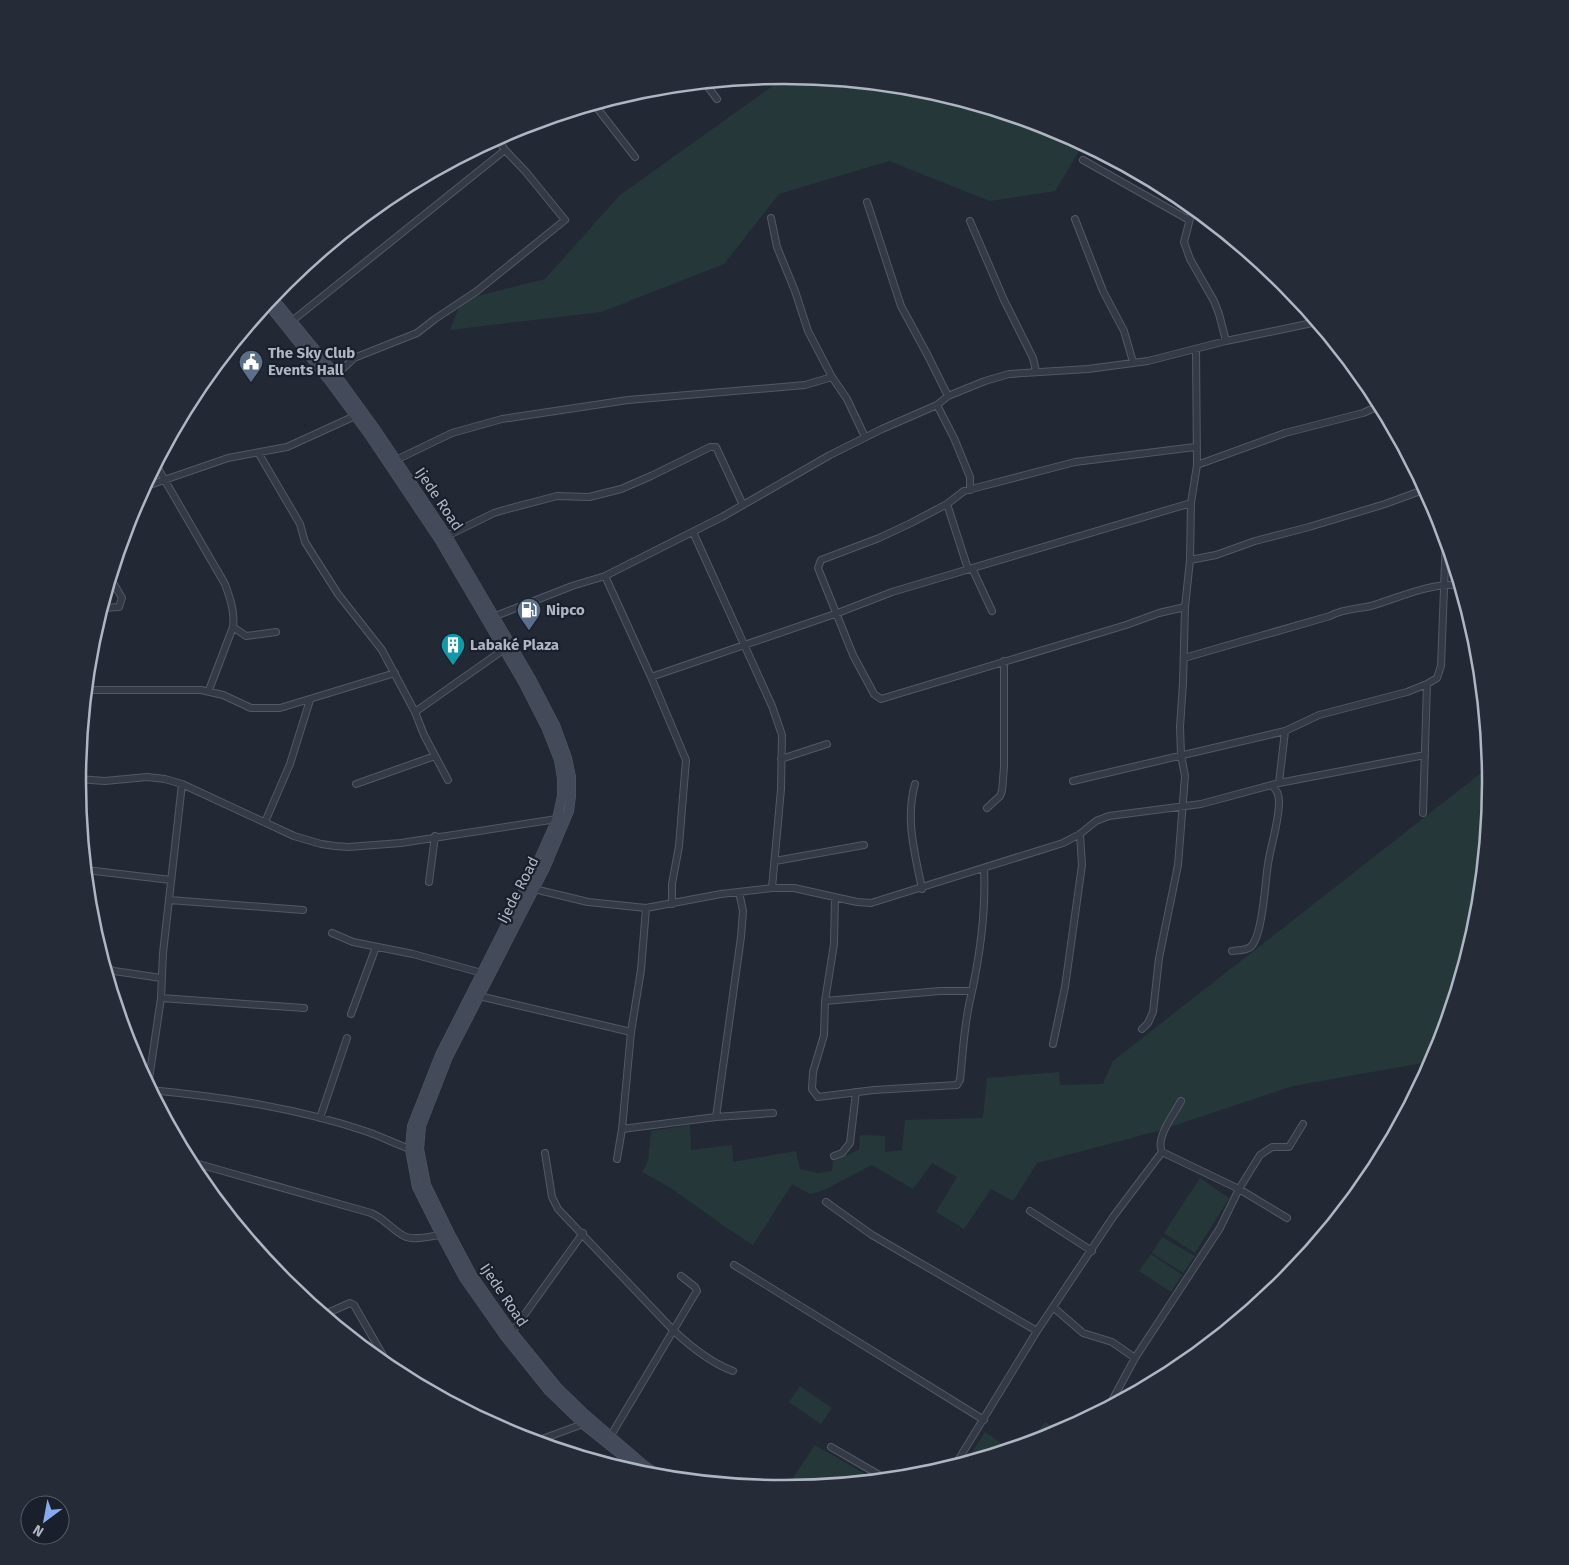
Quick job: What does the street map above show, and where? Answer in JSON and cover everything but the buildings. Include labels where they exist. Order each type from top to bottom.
[{"type":"main road","name":"Ijede Road","points":[[277,303],[336,375],[376,430],[447,536],[531,679],[555,725],[567,758],[571,777],[569,811],[545,868],[448,1057],[421,1126],[419,1149],[426,1185],[449,1232],[472,1275],[512,1332],[557,1387],[610,1437],[648,1468]]},
{"type":"main road","name":"Ijede Road","points":[[271,308],[355,416],[439,539],[522,682],[546,728],[559,760],[562,796],[556,819],[536,866],[440,1055],[412,1126],[410,1150],[417,1187],[440,1235],[464,1278],[504,1335],[549,1391],[583,1424],[633,1464]]},
{"type":"street","points":[[709,88],[717,99]]},
{"type":"street","points":[[598,110],[635,157]]},
{"type":"street","points":[[336,375],[354,358],[417,333],[434,318],[477,291],[565,220],[501,144]]},
{"type":"street","points":[[292,321],[505,150]]},
{"type":"street","points":[[1083,160],[1189,220]]},
{"type":"street","points":[[867,202],[901,306],[948,396]]},
{"type":"street","points":[[1191,214],[1184,236],[1185,248],[1214,301],[1226,341]]},
{"type":"street","points":[[771,218],[777,247],[795,290],[806,328],[832,377],[847,399],[865,437]]},
{"type":"street","points":[[1074,220],[1102,291],[1124,331],[1133,362]]},
{"type":"street","points":[[970,221],[1004,300],[1033,358],[1036,371]]},
{"type":"street","points":[[493,617],[572,586],[605,576],[693,532],[865,437],[937,405],[948,396],[998,376],[1148,361],[1226,341],[1311,323]]},
{"type":"street","points":[[1142,1029],[1148,1023],[1153,1012],[1159,958],[1178,865],[1185,776],[1181,755],[1180,727],[1185,607],[1190,560],[1191,503],[1196,464],[1196,350]]},
{"type":"street","points":[[396,460],[452,433],[502,419],[628,400],[805,385],[832,377]]},
{"type":"street","points":[[937,405],[954,438],[970,477],[970,490]]},
{"type":"street","points":[[1196,464],[1286,434],[1363,413],[1374,408]]},
{"type":"street","points":[[153,484],[228,458],[259,454],[288,447],[355,416]]},
{"type":"street","points":[[447,536],[504,510],[557,496],[589,497],[621,489],[710,447],[716,447],[743,505]]},
{"type":"street","points":[[1185,607],[1159,613],[1126,625],[878,698],[853,655],[818,572],[818,564],[821,560],[878,538],[946,504],[964,491],[1076,462],[1195,447]]},
{"type":"street","points":[[259,454],[300,524],[310,549],[338,594],[382,650],[448,780]]},
{"type":"street","points":[[159,471],[225,584],[231,600],[234,619],[233,627],[209,690]]},
{"type":"street","points":[[1190,560],[1216,555],[1255,541],[1385,504],[1419,491]]},
{"type":"street","points":[[651,677],[835,614],[892,592],[1191,503]]},
{"type":"street","points":[[946,504],[970,568],[992,611]]},
{"type":"street","points":[[693,532],[778,722],[782,735],[781,790],[772,888]]},
{"type":"street","points":[[1073,781],[1285,731],[1319,715],[1407,692],[1437,678],[1441,669],[1445,556]]},
{"type":"street","points":[[605,576],[686,760],[679,846],[672,884],[672,904]]},
{"type":"street","points":[[1184,658],[1330,616],[1336,612],[1372,605],[1444,584],[1454,585]]},
{"type":"street","points":[[109,608],[119,607],[122,598],[115,585]]},
{"type":"street","points":[[233,627],[246,636],[276,632]]},
{"type":"street","points":[[415,712],[503,650]]},
{"type":"street","points":[[987,808],[1002,792],[1004,767],[1004,661]]},
{"type":"street","points":[[92,690],[209,690],[251,708],[280,708],[395,673]]},
{"type":"street","points":[[1423,813],[1427,684]]},
{"type":"street","points":[[265,822],[290,764],[310,700]]},
{"type":"street","points":[[1232,952],[1248,949],[1252,946],[1260,922],[1268,862],[1279,804],[1275,784],[1285,731]]},
{"type":"street","points":[[781,759],[827,744]]},
{"type":"street","points":[[534,889],[588,902],[646,908],[772,888],[794,888],[871,904],[1062,844],[1109,816],[1218,801],[1275,784],[1425,755]]},
{"type":"street","points":[[356,784],[435,756]]},
{"type":"street","points":[[86,780],[105,781],[147,777],[165,779],[182,784],[294,836],[309,841],[348,847],[402,843],[435,836],[556,819]]},
{"type":"street","points":[[150,1074],[161,998],[168,900],[182,784]]},
{"type":"street","points":[[916,784],[911,825],[922,889]]},
{"type":"street","points":[[1053,1044],[1065,987],[1082,866],[1080,834]]},
{"type":"street","points":[[429,882],[435,836]]},
{"type":"street","points":[[775,861],[864,845]]},
{"type":"street","points":[[835,897],[834,944],[825,1001],[824,1035],[813,1072],[812,1089],[818,1097],[856,1092],[957,1085],[960,1080],[984,903],[984,869]]},
{"type":"street","points":[[92,871],[171,880]]},
{"type":"street","points":[[716,1118],[741,937],[743,912],[739,892]]},
{"type":"street","points":[[168,900],[303,910]]},
{"type":"street","points":[[618,1159],[631,1032],[641,970],[646,908]]},
{"type":"street","points":[[332,933],[353,942],[413,954],[482,973]]},
{"type":"street","points":[[351,1014],[376,947]]},
{"type":"street","points":[[112,970],[161,978]]},
{"type":"street","points":[[825,1001],[940,991],[972,991]]},
{"type":"street","points":[[479,996],[631,1032]]},
{"type":"street","points":[[161,998],[304,1008]]},
{"type":"street","points":[[320,1118],[347,1038]]},
{"type":"street","points":[[157,1091],[219,1097],[320,1118],[369,1132],[410,1150]]},
{"type":"street","points":[[834,1156],[842,1153],[850,1144],[856,1092]]},
{"type":"street","points":[[1181,1101],[1161,1136],[1160,1148],[1162,1152],[1238,1189],[1286,1218]]},
{"type":"street","points":[[622,1129],[773,1113]]},
{"type":"street","points":[[1113,1399],[1135,1358],[1220,1228],[1238,1189],[1260,1155],[1272,1147],[1288,1147],[1303,1124]]},
{"type":"street","points":[[545,1152],[552,1197],[558,1209],[686,1343],[725,1368],[733,1371]]},
{"type":"street","points":[[960,1458],[1053,1307],[1123,1204],[1162,1152]]},
{"type":"street","points":[[200,1164],[378,1215],[405,1237],[440,1235]]},
{"type":"street","points":[[826,1202],[872,1235],[1037,1332]]},
{"type":"street","points":[[1030,1211],[1092,1251]]},
{"type":"street","points":[[512,1332],[582,1233]]},
{"type":"street","points":[[734,1265],[984,1420]]},
{"type":"street","points":[[610,1437],[697,1290],[696,1287],[681,1276]]},
{"type":"street","points":[[329,1312],[350,1303],[354,1305],[382,1353]]},
{"type":"street","points":[[1053,1307],[1083,1333],[1112,1342],[1135,1358]]},
{"type":"street","points":[[544,1438],[583,1424]]},
{"type":"street","points":[[831,1447],[879,1475]]},
{"type":"shaded area","points":[[775,84],[830,85],[921,97],[1009,121],[1080,150],[1055,191],[990,201],[889,161],[779,194],[724,264],[601,312],[450,330],[462,300],[545,279],[620,195]]},
{"type":"shaded area","points":[[1483,772],[1482,828],[1470,919],[1446,1007],[1424,1063],[1293,1086],[1158,1131],[1037,1163],[1013,1201],[991,1189],[964,1229],[936,1212],[957,1177],[932,1163],[913,1189],[872,1165],[824,1190],[810,1194],[792,1184],[753,1245],[671,1188],[642,1172],[648,1161],[651,1131],[690,1125],[691,1150],[732,1145],[733,1162],[796,1151],[800,1169],[818,1173],[832,1171],[833,1161],[859,1150],[860,1135],[885,1136],[885,1152],[902,1150],[905,1120],[983,1118],[987,1078],[1059,1072],[1060,1085],[1103,1084],[1113,1061]]},
{"type":"shaded area","points":[[1200,1178],[1229,1198],[1195,1253],[1164,1233]]},
{"type":"shaded area","points":[[1162,1237],[1195,1256],[1183,1273],[1152,1253]]},
{"type":"shaded area","points":[[1151,1254],[1182,1275],[1171,1292],[1139,1271]]},
{"type":"shaded area","points":[[800,1386],[832,1408],[821,1424],[789,1402]]},
{"type":"shaded area","points":[[1045,1422],[1054,1427],[1052,1428],[1036,1434]]},
{"type":"shaded area","points":[[985,1432],[1004,1445],[970,1456]]},
{"type":"shaded area","points":[[815,1445],[868,1476],[830,1480],[791,1481]]},
{"type":"place","name":"The Sky Club Events Hall","points":[[251,383]]},
{"type":"place","name":"Nipco","points":[[529,631]]},
{"type":"place","name":"Labaké Plaza","points":[[453,666]]}]
